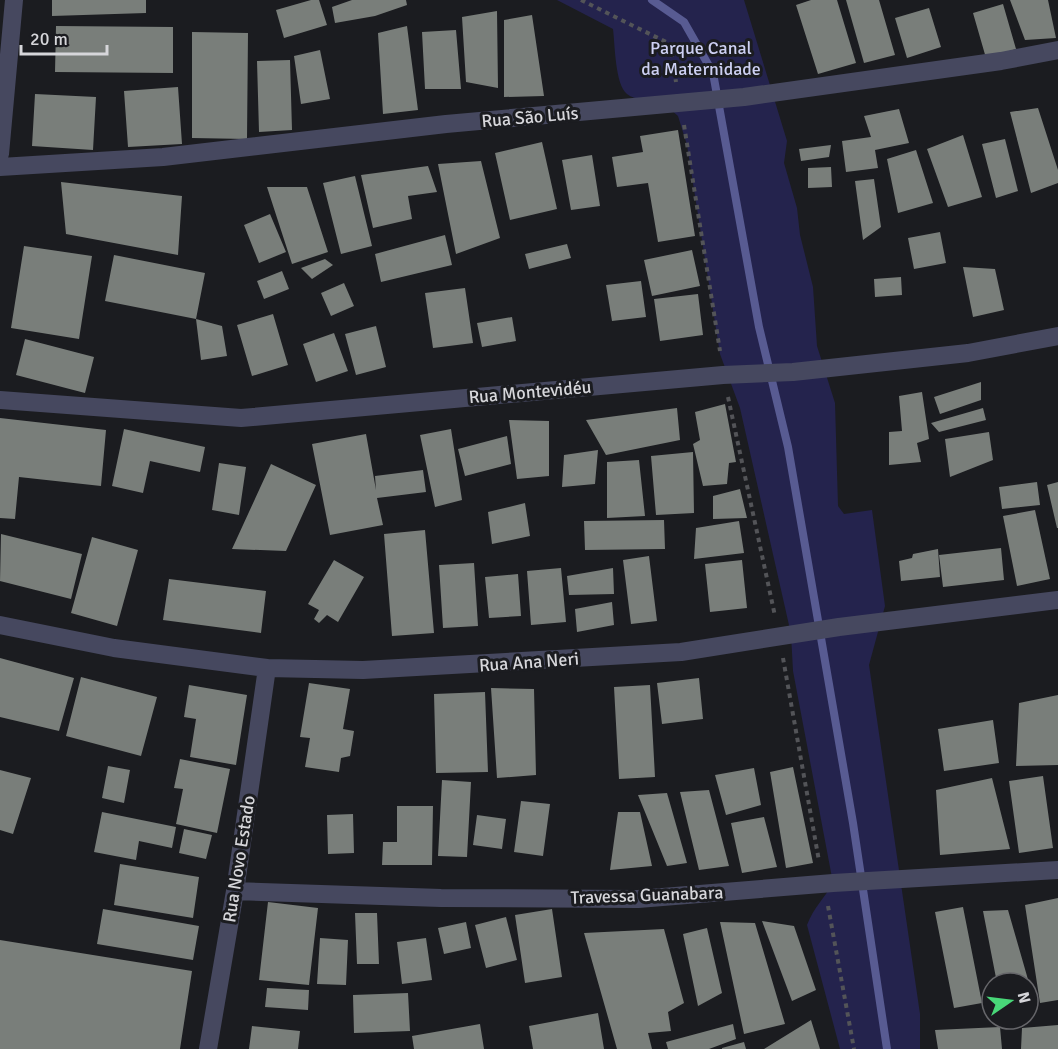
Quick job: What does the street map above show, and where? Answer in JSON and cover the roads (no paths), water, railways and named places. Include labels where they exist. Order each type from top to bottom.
[{"type":"street","points":[[0,154],[14,0]]},
{"type":"street","name":"Rua São Luís","points":[[0,167],[163,157],[446,124],[744,97],[1001,62],[1058,50]]},
{"type":"street","name":"Rua Montevidéu","points":[[0,400],[241,418],[732,375],[793,372],[968,352],[1058,336]]},
{"type":"street","name":"Rua Ana Neri","points":[[0,626],[114,648],[267,668],[363,670],[456,667],[681,652],[839,627],[1058,600]]},
{"type":"street","name":"Rua Novo Estado","points":[[208,1049],[235,891],[267,668]]},
{"type":"street","name":"Travessa Guanabara","points":[[235,891],[441,897],[638,899],[830,883],[1058,870]]},
{"type":"waterway","points":[[652,0],[684,22],[713,73],[759,327],[788,447],[853,823],[887,1049]]},
{"type":"park label","name":"Parque Canal da Maternidade","points":[[701,58]]}]
